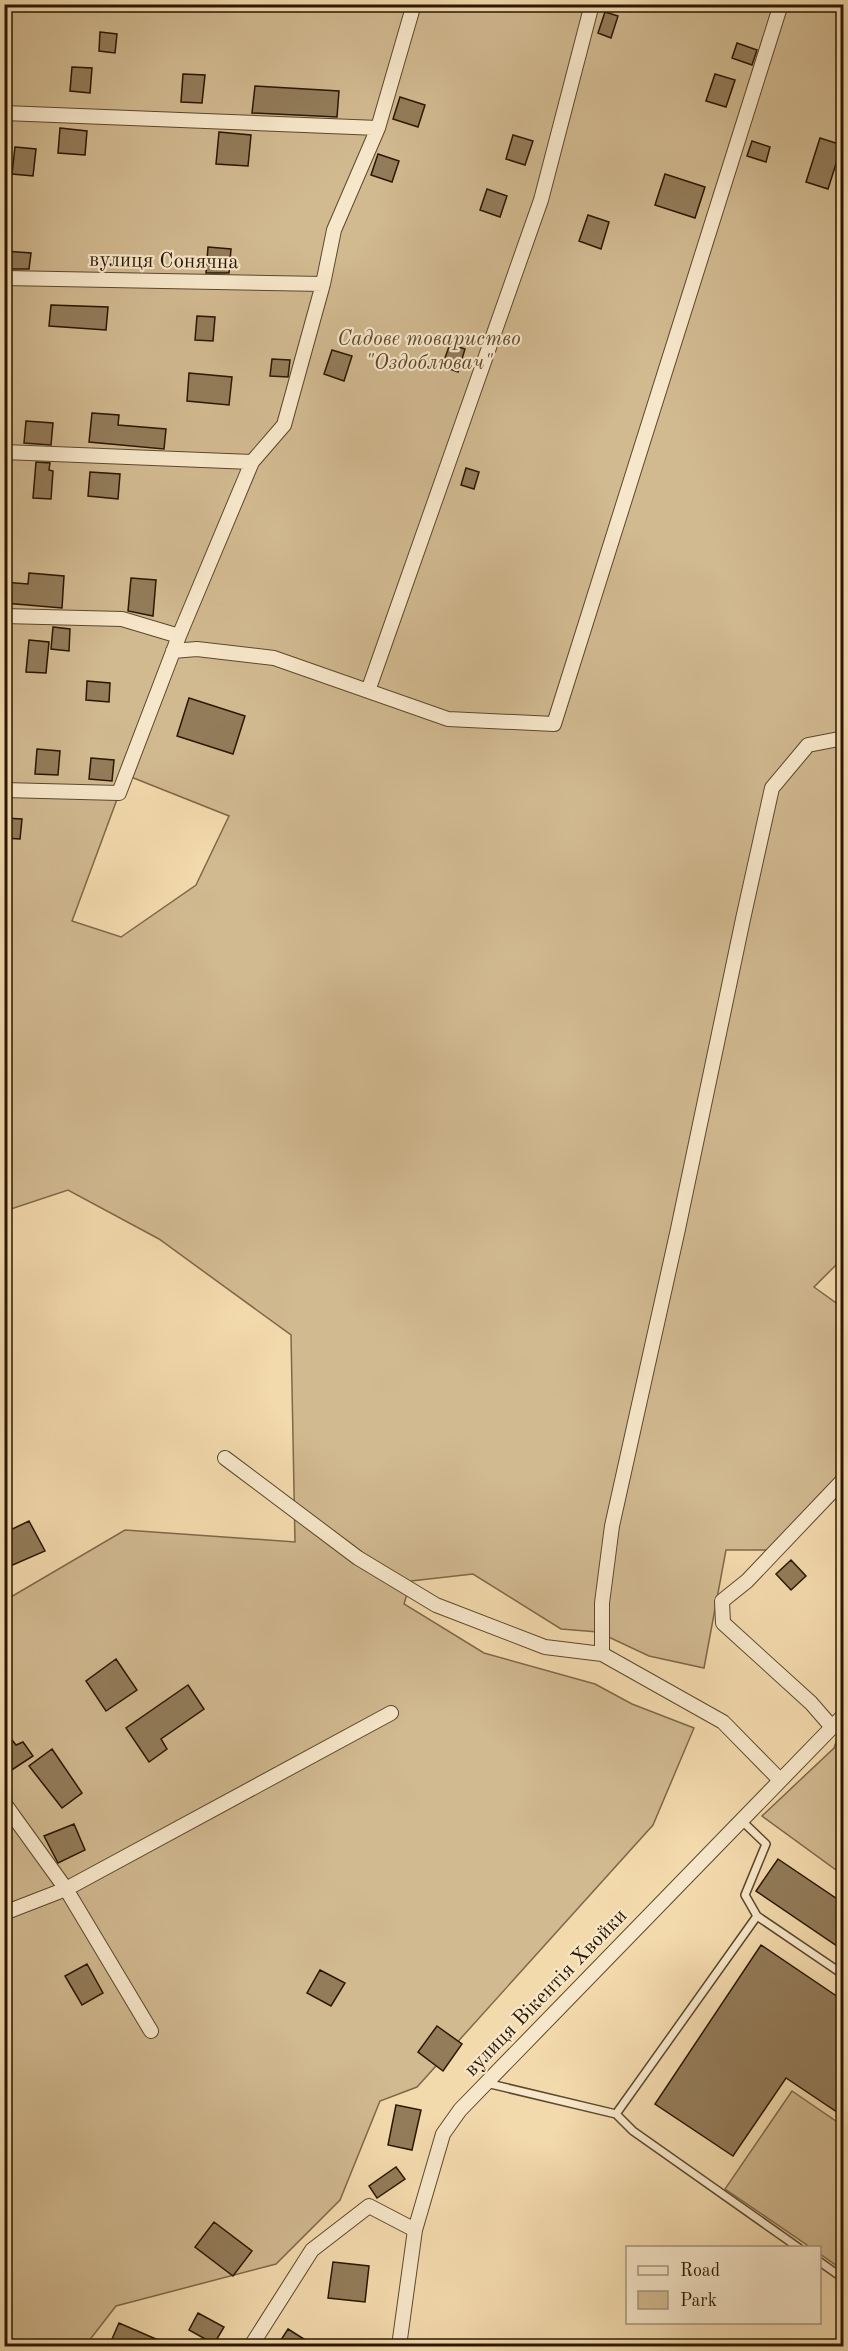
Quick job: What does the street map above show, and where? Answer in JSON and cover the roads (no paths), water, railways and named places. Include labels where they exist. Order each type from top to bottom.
[{"type":"street","points":[[4,790],[119,793],[179,636],[252,462],[284,425],[323,284],[333,230],[378,128],[414,4]]},
{"type":"street","points":[[368,691],[541,200],[592,4]]},
{"type":"street","points":[[173,651],[197,649],[274,658],[448,719],[554,724],[781,4]]},
{"type":"street","points":[[4,113],[378,128]]},
{"type":"street","name":"вулиця Сонячна","points":[[4,278],[323,284]]},
{"type":"street","points":[[4,452],[252,462]]},
{"type":"street","points":[[4,616],[122,619],[179,636]]},
{"type":"street","points":[[602,1654],[602,1603],[612,1526],[772,788],[808,745],[843,738]]},
{"type":"street","points":[[225,1458],[358,1558],[436,1605],[545,1647],[602,1654],[723,1722],[780,1780]]},
{"type":"street","points":[[831,1726],[811,1702],[723,1623],[722,1601],[747,1581],[843,1479]]},
{"type":"street","points":[[4,1913],[66,1889],[391,1713]]},
{"type":"street","name":"вулиця Вікентія Хвойки","points":[[399,2346],[416,2230],[442,2134],[460,2110],[843,1714]]},
{"type":"street","points":[[4,1803],[66,1889],[151,2031]]},
{"type":"street","points":[[250,2346],[312,2250],[369,2206],[416,2230]]},
{"type":"street","points":[[4,2342],[10,2346]]},
{"type":"lane","points":[[741,1820],[766,1844],[745,1895],[757,1916],[843,1975]]},
{"type":"lane","points":[[616,2114],[757,1916]]},
{"type":"lane","points":[[486,2083],[616,2114],[633,2131],[798,2246]]},
{"type":"lane","points":[[821,2263],[843,2279]]},
{"type":"park label","name":"Садове товариство \"Оздоблювач\"","points":[[429,350]]}]
